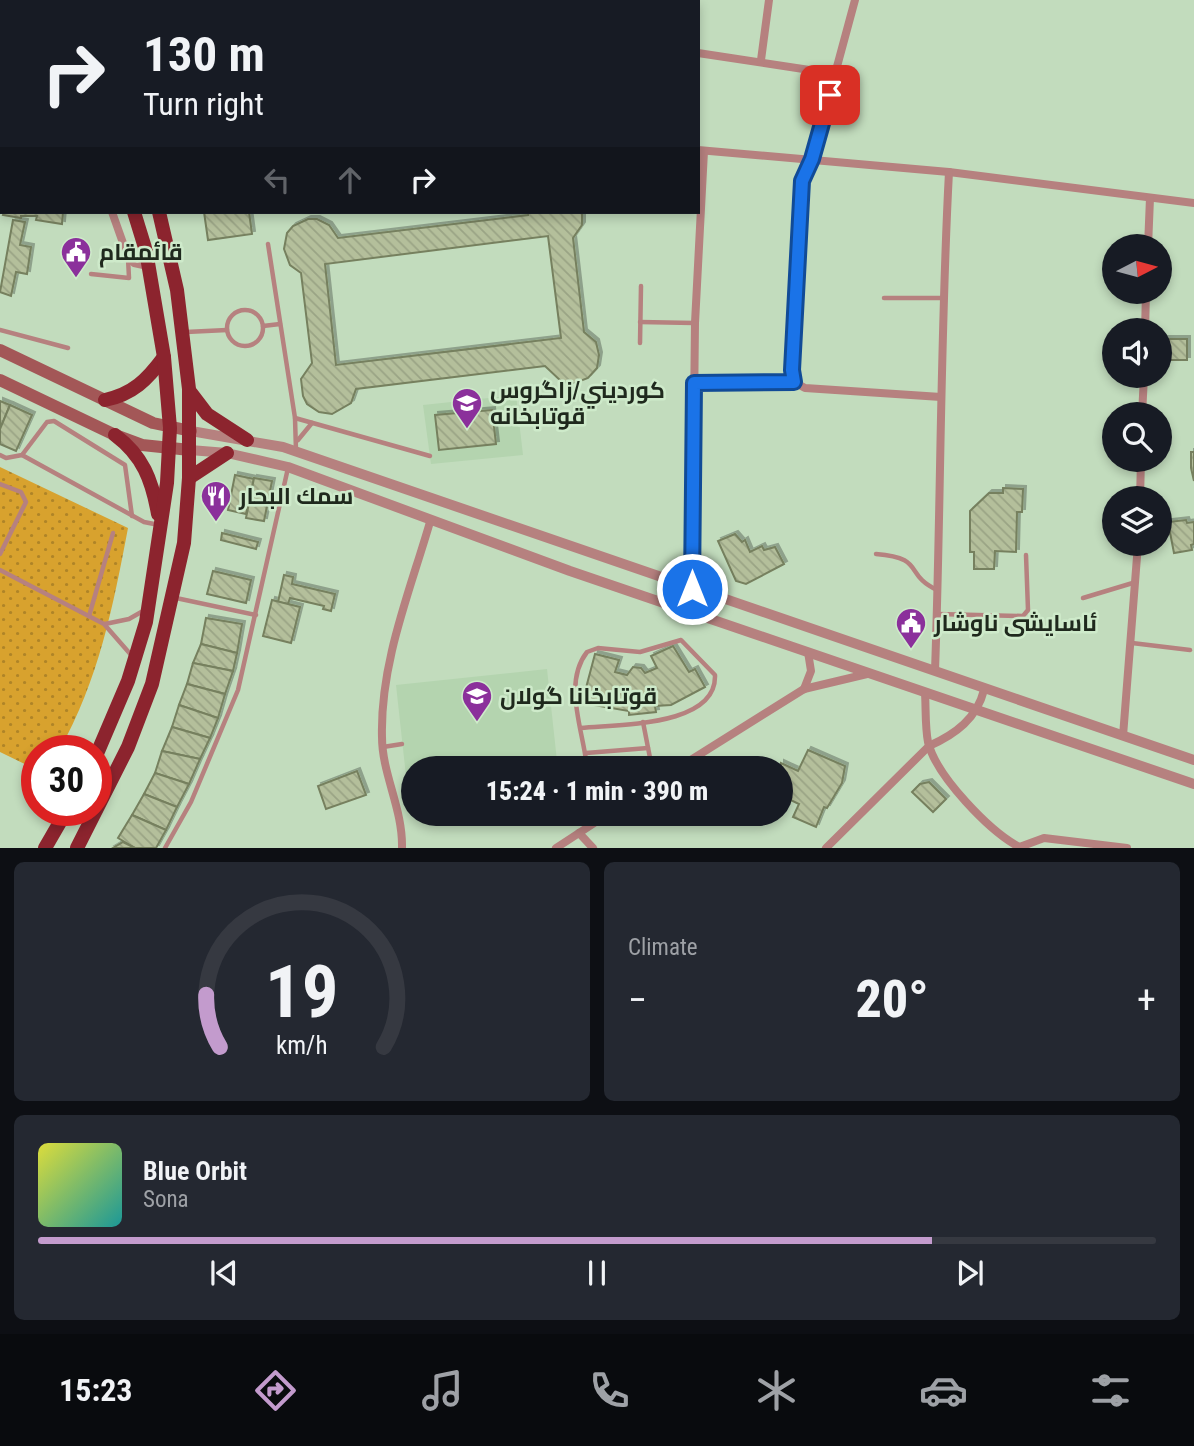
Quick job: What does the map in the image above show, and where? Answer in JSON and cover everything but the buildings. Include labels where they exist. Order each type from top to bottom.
[{"type":"highway","points":[[105,735],[128,681],[149,606],[167,483],[170,428],[164,357],[148,266],[135,214]]},
{"type":"highway","points":[[76,848],[128,747],[152,684],[184,543],[191,431],[189,389],[184,332],[159,214]]},
{"type":"highway","points":[[105,400],[123,396],[138,387],[164,357]]},
{"type":"highway","points":[[189,389],[206,414],[247,440]]},
{"type":"highway","points":[[115,435],[135,453],[147,472],[154,489],[160,526]]},
{"type":"highway","points":[[189,478],[227,453]]},
{"type":"highway","points":[[45,848],[58,826]]},
{"type":"main road","points":[[0,350],[153,423],[191,431]]},
{"type":"main road","points":[[0,380],[115,435],[142,445],[190,450]]},
{"type":"street","points":[[761,60],[769,0]]},
{"type":"street","points":[[855,0],[812,159],[802,181],[792,370],[794,382],[805,388],[941,397]]},
{"type":"street","points":[[700,53],[761,60],[836,74]]},
{"type":"street","points":[[700,180],[701,151],[949,172],[1194,203]]},
{"type":"street","points":[[935,671],[942,298],[949,172]]},
{"type":"street","points":[[1149,234],[1150,198]]},
{"type":"street","points":[[113,214],[128,257],[138,265],[148,266]]},
{"type":"street","points":[[692,589],[699,214]]},
{"type":"street","points":[[191,431],[297,446],[692,589],[1194,760]]},
{"type":"street","points":[[190,450],[227,453],[288,467],[430,522],[570,571],[1194,784]]},
{"type":"street","points":[[402,848],[401,822],[383,747],[388,668],[430,522]]},
{"type":"street","points":[[570,571],[578,549]]},
{"type":"street","points":[[1123,736],[1137,556]]},
{"type":"street","points":[[804,689],[811,671],[807,652]]},
{"type":"street","points":[[697,756],[804,689],[867,674]]},
{"type":"street","points":[[826,848],[929,746],[944,739],[979,709],[984,690]]},
{"type":"street","points":[[925,693],[929,746],[963,799],[981,820],[1019,847],[1044,838],[1127,848]]},
{"type":"street","points":[[556,848],[586,826]]},
{"type":"street","points":[[579,833],[586,846]]},
{"type":"lane","points":[[268,244],[297,446]]},
{"type":"lane","points":[[91,274],[129,278],[128,257]]},
{"type":"lane","points":[[640,342],[641,286]]},
{"type":"lane","points":[[884,298],[942,298]]},
{"type":"lane","points":[[243,310],[254,313],[263,326],[260,338],[250,345],[233,341],[228,330],[230,319],[243,310]]},
{"type":"lane","points":[[640,322],[695,323]]},
{"type":"lane","points":[[263,326],[280,324]]},
{"type":"lane","points":[[0,330],[68,348]]},
{"type":"lane","points":[[184,332],[228,330]]},
{"type":"lane","points":[[694,383],[794,382]]},
{"type":"lane","points":[[295,418],[430,456]]},
{"type":"lane","points":[[22,455],[47,422],[62,425],[125,465],[132,516]]},
{"type":"lane","points":[[297,446],[312,423]]},
{"type":"lane","points":[[0,455],[6,458],[22,455],[132,516],[160,526]]},
{"type":"lane","points":[[165,848],[191,802],[238,690],[288,467]]},
{"type":"lane","points":[[0,484],[22,492],[26,502],[0,554]]},
{"type":"lane","points":[[89,616],[113,533]]},
{"type":"lane","points":[[876,554],[901,556],[912,563],[924,584],[938,591]]},
{"type":"lane","points":[[937,614],[1023,616],[1028,610],[1026,555]]},
{"type":"lane","points":[[0,570],[104,624],[134,659]]},
{"type":"lane","points":[[1083,598],[1136,582]]},
{"type":"lane","points":[[171,597],[256,615]]},
{"type":"lane","points":[[104,624],[129,620],[149,606]]},
{"type":"lane","points":[[581,728],[643,722],[696,709],[711,697],[716,686],[715,675],[686,643],[677,641],[651,650],[628,653],[598,648],[587,652],[576,680],[581,728],[586,756]]},
{"type":"lane","points":[[1132,643],[1190,650]]},
{"type":"lane","points":[[643,722],[650,756]]},
{"type":"lane","points":[[383,747],[402,744]]},
{"type":"lane","points":[[586,753],[648,748]]},
{"type":"shaded area","points":[[516,395],[523,455],[431,464],[423,405]]},
{"type":"shaded area","points":[[0,467],[128,528],[103,642],[85,697],[67,735],[21,735],[21,762],[0,752]]},
{"type":"shaded area","name":"قوتابخانا گولان","points":[[547,669],[556,756],[404,756],[396,685]]},
{"type":"place","name":"قائمقام","points":[[76,279]]},
{"type":"place","name":"كورديني/زاگروس قوتابخانه‌","points":[[467,430]]},
{"type":"place","name":"سمك البحار","points":[[216,523]]},
{"type":"place","name":"ئاسايشى ناوشار","points":[[911,650]]},
{"type":"place","name":"قوتابخانا گولان","points":[[477,723]]},
{"type":"route","points":[[692,589],[694,383],[794,382],[792,370],[796,341],[802,181],[804,169],[812,159],[830,95]]}]
